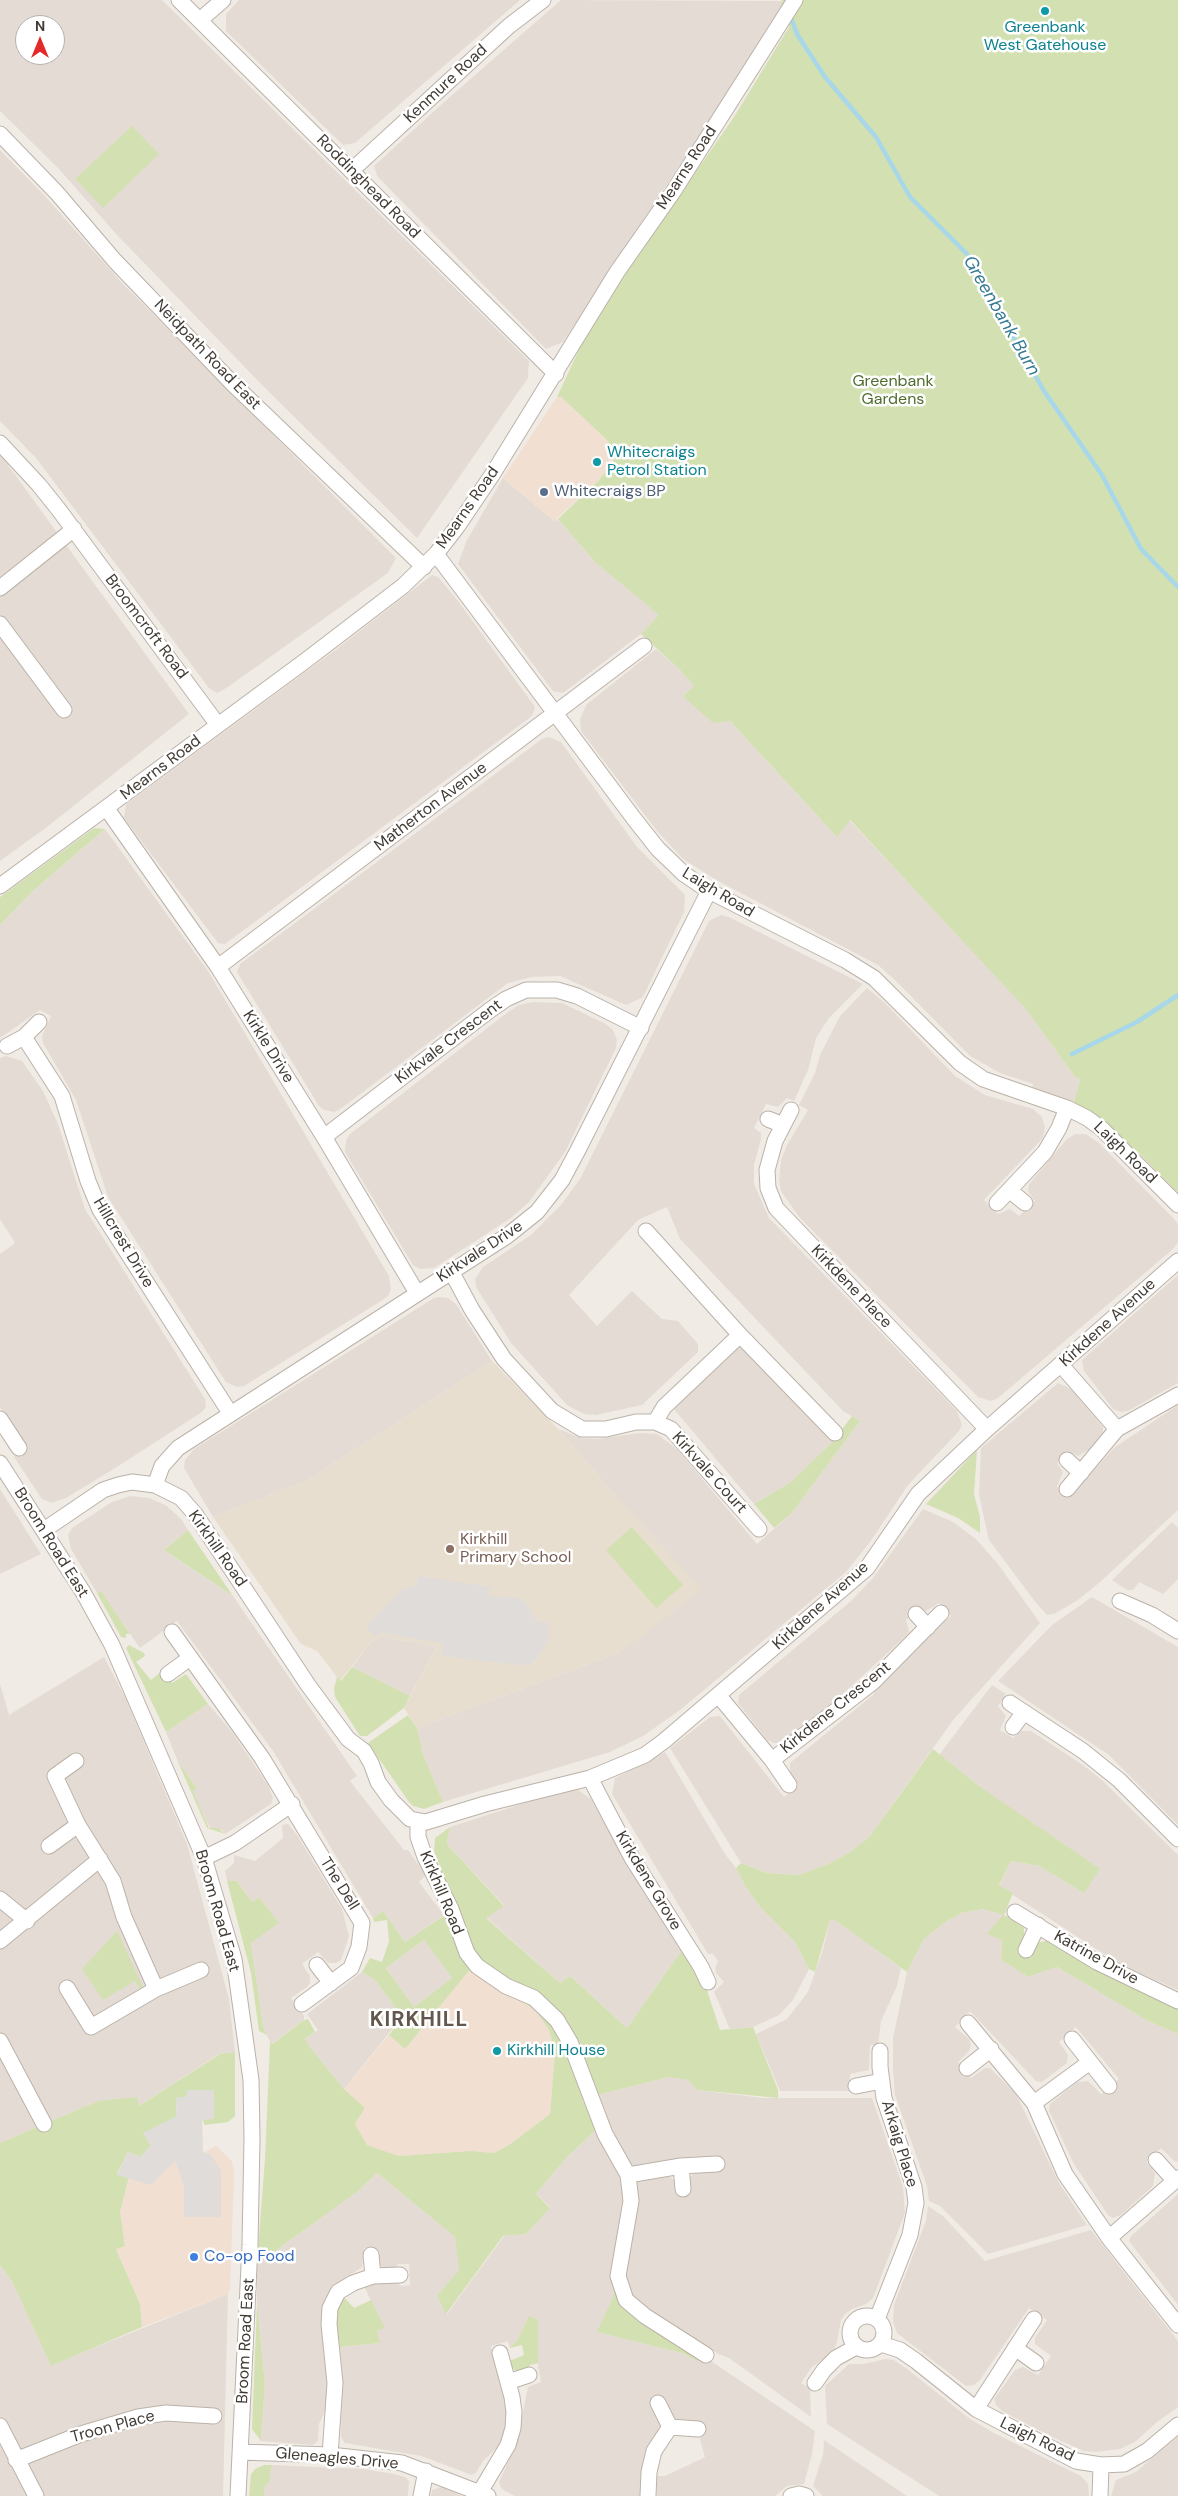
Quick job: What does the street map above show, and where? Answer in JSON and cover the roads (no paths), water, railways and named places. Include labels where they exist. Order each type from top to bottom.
[{"type":"street","name":"Roddinghead Road","points":[[179,0],[556,374]]},
{"type":"street","points":[[200,20],[223,0]]},
{"type":"street","name":"Kenmure Road","points":[[351,171],[509,26],[543,0]]},
{"type":"street","name":"Mearns Road","points":[[0,886],[107,809],[371,611],[424,567],[436,554],[457,527],[492,475],[556,374],[617,272],[673,192],[795,0]]},
{"type":"street","name":"Neidpath Road East","points":[[0,134],[56,192],[115,261],[233,384],[424,567]]},
{"type":"street","name":"Broomcroft Road","points":[[0,443],[39,484],[218,725]]},
{"type":"street","points":[[0,588],[74,530]]},
{"type":"street","name":"Laigh Road","points":[[436,554],[554,714],[658,849],[684,874],[709,891],[845,960],[874,978],[960,1063],[983,1079],[1067,1108],[1102,1129],[1178,1205]]},
{"type":"street","points":[[0,624],[64,710]]},
{"type":"street","name":"Matherton Avenue","points":[[218,967],[644,646]]},
{"type":"street","name":"Kirkle Drive","points":[[107,809],[218,967],[324,1137],[417,1293]]},
{"type":"street","name":"Kirkvale Drive","points":[[155,1485],[162,1466],[169,1456],[230,1413],[521,1227],[536,1212],[562,1180],[641,1028],[709,891]]},
{"type":"street","name":"Kirkvale Crescent","points":[[324,1137],[490,1010],[506,999],[526,990],[540,988],[557,990],[577,996],[641,1028]]},
{"type":"street","points":[[7,1046],[24,1037],[39,1022]]},
{"type":"street","name":"Hillcrest Drive","points":[[24,1037],[62,1096],[88,1181],[100,1210],[230,1413]]},
{"type":"street","points":[[997,1203],[1045,1152],[1059,1128],[1067,1108]]},
{"type":"street","name":"Kirkdene Place","points":[[791,1110],[775,1141],[767,1170],[768,1188],[776,1208],[987,1429]]},
{"type":"street","points":[[768,1119],[783,1126]]},
{"type":"street","points":[[1009,1190],[1024,1203]]},
{"type":"street","points":[[646,1231],[740,1335],[835,1433]]},
{"type":"street","name":"Kirkdene Avenue","points":[[418,1821],[426,1822],[485,1804],[590,1778],[645,1755],[718,1696],[867,1568],[918,1494],[987,1429],[1178,1261]]},
{"type":"street","name":"Kirkvale Court","points":[[452,1271],[472,1310],[504,1360],[552,1411],[582,1429],[606,1429],[636,1422],[656,1422],[671,1429],[683,1440],[759,1529]]},
{"type":"street","name":"Kirkvale Court","points":[[656,1422],[664,1407],[740,1335]]},
{"type":"street","points":[[1061,1365],[1117,1430]]},
{"type":"street","points":[[1067,1489],[1117,1430],[1178,1395]]},
{"type":"street","points":[[0,1418],[19,1448]]},
{"type":"street","points":[[1067,1460],[1081,1473]]},
{"type":"street","name":"Broom Road East","points":[[0,1463],[6,1485],[44,1530],[112,1645],[204,1858],[234,1959],[251,2080],[250,2246],[238,2496]]},
{"type":"street","name":"Kirkhill Road","points":[[44,1530],[103,1490],[132,1482],[155,1485],[181,1498],[196,1514],[308,1685],[348,1739],[364,1751],[378,1782],[391,1800],[401,1812],[410,1819],[418,1821],[418,1837],[425,1857],[451,1909],[467,1953],[477,1966],[506,1986],[534,1998],[557,2020],[570,2042],[605,2134],[628,2175],[631,2201],[618,2276],[626,2300],[645,2316],[706,2355]]},
{"type":"street","points":[[1120,1601],[1156,1609],[1178,1631]]},
{"type":"street","name":"Kirkdene Crescent","points":[[772,1760],[873,1682],[941,1613]]},
{"type":"street","points":[[916,1614],[928,1627]]},
{"type":"street","name":"The Dell","points":[[172,1632],[262,1758],[292,1804],[362,1923],[360,1947],[351,1968],[302,2004]]},
{"type":"street","points":[[168,1674],[190,1658]]},
{"type":"street","name":"Kirkdene Crescent","points":[[718,1696],[772,1760],[789,1785]]},
{"type":"street","points":[[1010,1703],[1083,1751],[1119,1780],[1178,1840]]},
{"type":"street","points":[[1013,1727],[1024,1712]]},
{"type":"street","points":[[76,1761],[55,1776],[78,1825],[113,1881],[124,1917],[156,1989]]},
{"type":"street","name":"Kirkdene Grove","points":[[590,1778],[632,1858],[707,1963],[708,1982]]},
{"type":"street","points":[[204,1858],[235,1843],[292,1804]]},
{"type":"street","points":[[49,1846],[78,1825]]},
{"type":"street","points":[[0,1941],[27,1921],[59,1891],[100,1859]]},
{"type":"street","points":[[0,1898],[27,1921]]},
{"type":"street","name":"Katrine Drive","points":[[1015,1912],[1096,1962],[1178,2001]]},
{"type":"street","points":[[1026,1950],[1038,1925]]},
{"type":"street","points":[[317,1965],[331,1983]]},
{"type":"street","points":[[67,1988],[91,2026],[156,1989],[201,1970]]},
{"type":"street","points":[[968,2023],[1034,2103],[1065,2174],[1109,2238],[1178,2325]]},
{"type":"street","points":[[1072,2038],[1109,2086]]},
{"type":"street","points":[[0,2040],[44,2124]]},
{"type":"street","points":[[967,2068],[991,2049]]},
{"type":"street","name":"Arkaig Place","points":[[877,2319],[910,2235],[916,2203],[914,2187],[884,2098],[880,2051]]},
{"type":"street","points":[[1034,2103],[1090,2062]]},
{"type":"street","name":"Arkaig Place","points":[[856,2086],[882,2082]]},
{"type":"street","points":[[1109,2238],[1176,2179],[1156,2160]]},
{"type":"street","points":[[628,2175],[681,2166],[717,2164]]},
{"type":"street","points":[[681,2166],[683,2189]]},
{"type":"street","points":[[370,2255],[373,2276]]},
{"type":"street","points":[[330,2455],[335,2383],[329,2324],[330,2308],[338,2292],[352,2283],[373,2276],[400,2275]]},
{"type":"street","points":[[872,2317],[877,2319],[881,2323],[884,2334],[881,2344],[866,2351],[856,2347],[850,2337],[852,2325],[860,2318],[872,2317]]},
{"type":"street","points":[[976,2409],[1034,2319]]},
{"type":"street","name":"Laigh Road","points":[[881,2344],[900,2350],[976,2409],[1076,2461],[1101,2465],[1124,2464],[1147,2451],[1178,2425]]},
{"type":"street","points":[[815,2383],[836,2358],[856,2347]]},
{"type":"street","points":[[1016,2348],[1036,2363]]},
{"type":"street","points":[[484,2494],[508,2445],[513,2428],[514,2412],[500,2352]]},
{"type":"street","points":[[508,2382],[529,2375]]},
{"type":"street","points":[[658,2403],[670,2427]]},
{"type":"street","name":"Troon Place","points":[[16,2460],[81,2434],[138,2417],[166,2413],[214,2416]]},
{"type":"street","points":[[0,2426],[36,2496]]},
{"type":"street","points":[[670,2427],[698,2429]]},
{"type":"street","points":[[648,2496],[649,2472],[654,2451],[670,2427]]},
{"type":"street","name":"Gleneagles Drive","points":[[240,2452],[330,2455],[379,2459],[426,2470],[484,2494]]},
{"type":"street","points":[[1100,2496],[1101,2465]]},
{"type":"street","points":[[421,2496],[426,2470]]},
{"type":"street","points":[[791,2496],[799,2494],[806,2496]]},
{"type":"waterway","name":"Greenbank Burn","points":[[790,15],[797,34],[825,77],[876,137],[910,197],[967,254],[1044,391],[1102,475],[1141,549],[1178,587]]},
{"type":"waterway","name":"Greenbank Burn","points":[[1072,1054],[1137,1022],[1178,995]]},
{"type":"place","name":"Greenbank West Gatehouse","points":[[1045,11]]},
{"type":"place","name":"Whitecraigs Petrol Station","points":[[597,462]]},
{"type":"place","name":"Whitecraigs BP","points":[[544,492]]},
{"type":"place","name":"Kirkhill Primary School","points":[[450,1549]]},
{"type":"place","name":"Kirkhill House","points":[[497,2051]]},
{"type":"place","name":"Co-op Food","points":[[194,2257]]},
{"type":"district","name":"KIRKHILL","points":[[419,2020]]},
{"type":"park label","name":"Greenbank Gardens","points":[[893,391]]}]
